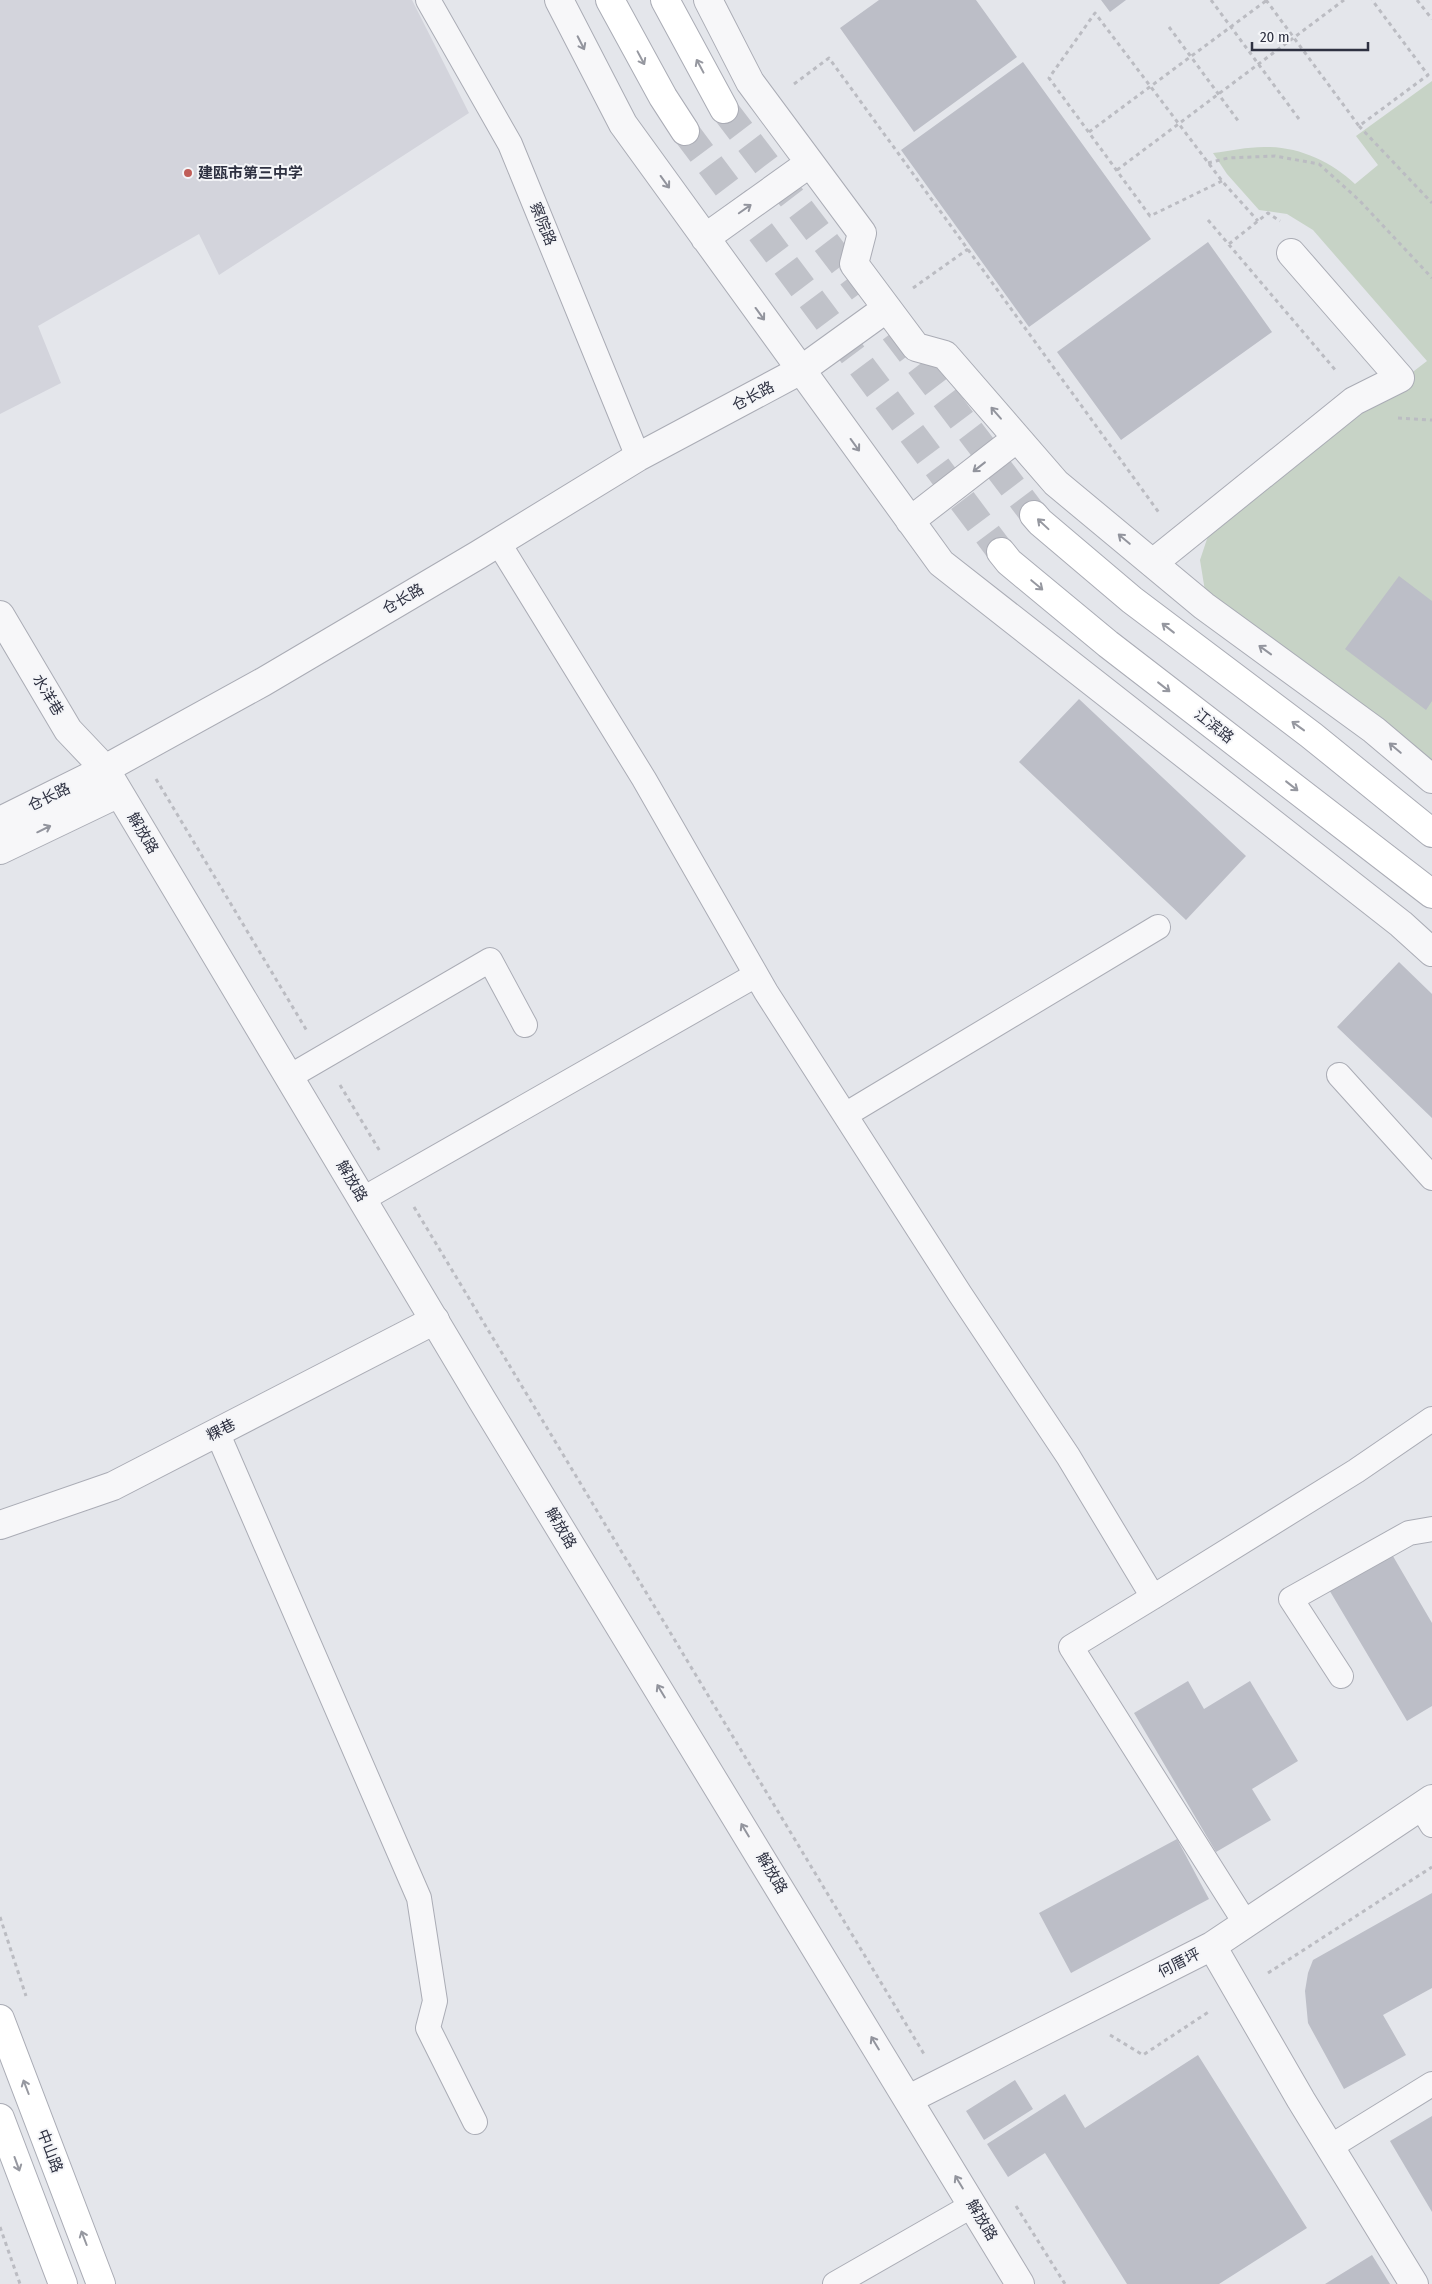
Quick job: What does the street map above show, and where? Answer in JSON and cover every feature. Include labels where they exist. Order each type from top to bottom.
[{"type":"main road","points":[[610,0],[662,98],[684,131]]},
{"type":"main road","points":[[665,0],[724,109]]},
{"type":"main road","points":[[1034,515],[1132,600],[1311,735],[1432,832]]},
{"type":"main road","name":"江滨路","points":[[1001,552],[1009,562],[1108,644],[1432,894]]},
{"type":"main road","name":"中山路","points":[[0,2019],[101,2284]]},
{"type":"main road","points":[[0,2118],[63,2284]]},
{"type":"street","points":[[559,0],[622,124],[941,564],[1401,924],[1432,952]]},
{"type":"street","points":[[708,0],[750,82],[862,233],[854,264],[916,346],[945,355],[1056,483],[1204,606],[1374,730],[1432,779]]},
{"type":"street","points":[[705,238],[810,163]]},
{"type":"street","points":[[1153,563],[1354,401],[1400,378],[1291,253]]},
{"type":"street","name":"仓长路","points":[[0,821],[104,769],[263,682],[638,457],[801,370],[887,308]]},
{"type":"street","points":[[910,521],[1017,438]]},
{"type":"street","name":"水洋巷","points":[[0,615],[68,730],[104,769]]},
{"type":"street","name":"解放路","points":[[104,769],[435,1320],[1020,2284]]},
{"type":"street","name":"仓长路","points":[[0,850],[119,793]]},
{"type":"street","name":"粿巷","points":[[0,1525],[113,1486],[435,1320]]},
{"type":"street","name":"何厝坪","points":[[909,2099],[1212,1946],[1428,1810]]},
{"type":"street","points":[[1212,1946],[1330,2147],[1414,2284]]},
{"type":"lane","name":"察院路","points":[[428,0],[510,144],[638,457]]},
{"type":"lane","points":[[498,542],[644,779],[756,975],[960,1294],[1068,1456],[1153,1597]]},
{"type":"lane","points":[[845,1115],[1158,927]]},
{"type":"lane","points":[[289,1077],[490,960],[526,1024]]},
{"type":"lane","points":[[362,1199],[756,975]]},
{"type":"lane","points":[[1339,1075],[1432,1178]]},
{"type":"lane","points":[[1246,1924],[1071,1647],[1356,1471],[1432,1419]]},
{"type":"lane","points":[[217,1432],[419,1898],[435,2001],[428,2028],[475,2122]]},
{"type":"lane","points":[[1341,1676],[1291,1599],[1409,1533],[1432,1529]]},
{"type":"lane","points":[[1330,2147],[1432,2084]]},
{"type":"lane","points":[[835,2284],[973,2205]]},
{"type":"path","points":[[1211,0],[1299,119]]},
{"type":"path","points":[[1089,132],[1267,0],[1359,126],[1432,203]]},
{"type":"path","points":[[1117,170],[1344,0]]},
{"type":"path","points":[[1359,126],[1428,75],[1372,0]]},
{"type":"path","points":[[1417,0],[1432,19]]},
{"type":"path","points":[[1222,181],[1150,216],[1049,78],[1095,13],[1222,181],[1258,221]]},
{"type":"path","points":[[1169,27],[1239,122]]},
{"type":"path","points":[[767,104],[829,58],[1160,514],[1167,512]]},
{"type":"path","points":[[1208,163],[1228,158],[1275,156],[1319,164],[1359,200],[1432,278]]},
{"type":"path","points":[[1208,220],[1342,378]]},
{"type":"path","points":[[1229,244],[1242,234]]},
{"type":"path","points":[[887,308],[968,250]]},
{"type":"path","points":[[1390,418],[1432,420]]},
{"type":"path","points":[[139,750],[941,2083]]},
{"type":"path","points":[[1107,2033],[1143,2055],[1432,1867]]},
{"type":"path","points":[[1012,2200],[1064,2284]]},
{"type":"path","points":[[0,2227],[20,2284]]},
{"type":"shaded area","name":"建瓯市第三中学","points":[[0,0],[412,0],[469,113],[219,275],[199,234],[38,326],[61,383],[0,414]]},
{"type":"green space","points":[[1432,81],[1432,769],[1205,591],[1200,560],[1211,527],[1427,361],[1313,230],[1287,214],[1259,210],[1227,174],[1213,153],[1258,147],[1289,149],[1324,162],[1355,184],[1378,165],[1356,136]]},
{"type":"building","points":[[879,0],[976,0],[1017,57],[914,132],[840,28]]},
{"type":"building","points":[[1101,0],[1126,0],[1110,12]]},
{"type":"building","points":[[1023,62],[1151,239],[1029,327],[901,150]]},
{"type":"building","points":[[1208,242],[1272,332],[1121,440],[1057,352]]},
{"type":"building","points":[[1399,576],[1432,601],[1432,701],[1426,710],[1345,649]]},
{"type":"building","points":[[1079,699],[1246,856],[1186,920],[1019,762]]},
{"type":"building","points":[[1399,962],[1432,994],[1432,1118],[1337,1027]]},
{"type":"building","points":[[1390,1551],[1432,1623],[1432,1706],[1407,1721],[1328,1588]]},
{"type":"building","points":[[1188,1681],[1204,1709],[1250,1681],[1298,1761],[1252,1789],[1271,1820],[1216,1852],[1134,1713]]},
{"type":"building","points":[[1177,1839],[1209,1899],[1071,1973],[1039,1913]]},
{"type":"building","points":[[1432,1893],[1432,1988],[1383,2015],[1406,2055],[1344,2089],[1308,2023],[1305,1991],[1308,1973],[1313,1960]]},
{"type":"building","points":[[1198,2055],[1307,2228],[1219,2284],[1127,2284],[1045,2153],[1008,2177],[987,2144],[1065,2094],[1085,2128]]},
{"type":"building","points":[[1015,2080],[1033,2109],[984,2140],[966,2111]]},
{"type":"building","points":[[1432,2116],[1432,2212],[1390,2141]]},
{"type":"building","points":[[1372,2255],[1390,2284],[1325,2284]]},
{"type":"tunnel","points":[[724,109],[863,291]]},
{"type":"tunnel","points":[[685,131],[1001,552]]},
{"type":"tunnel","points":[[894,331],[1034,515]]},
{"type":"place","name":"建瓯市第三中学","points":[[188,173]]}]
